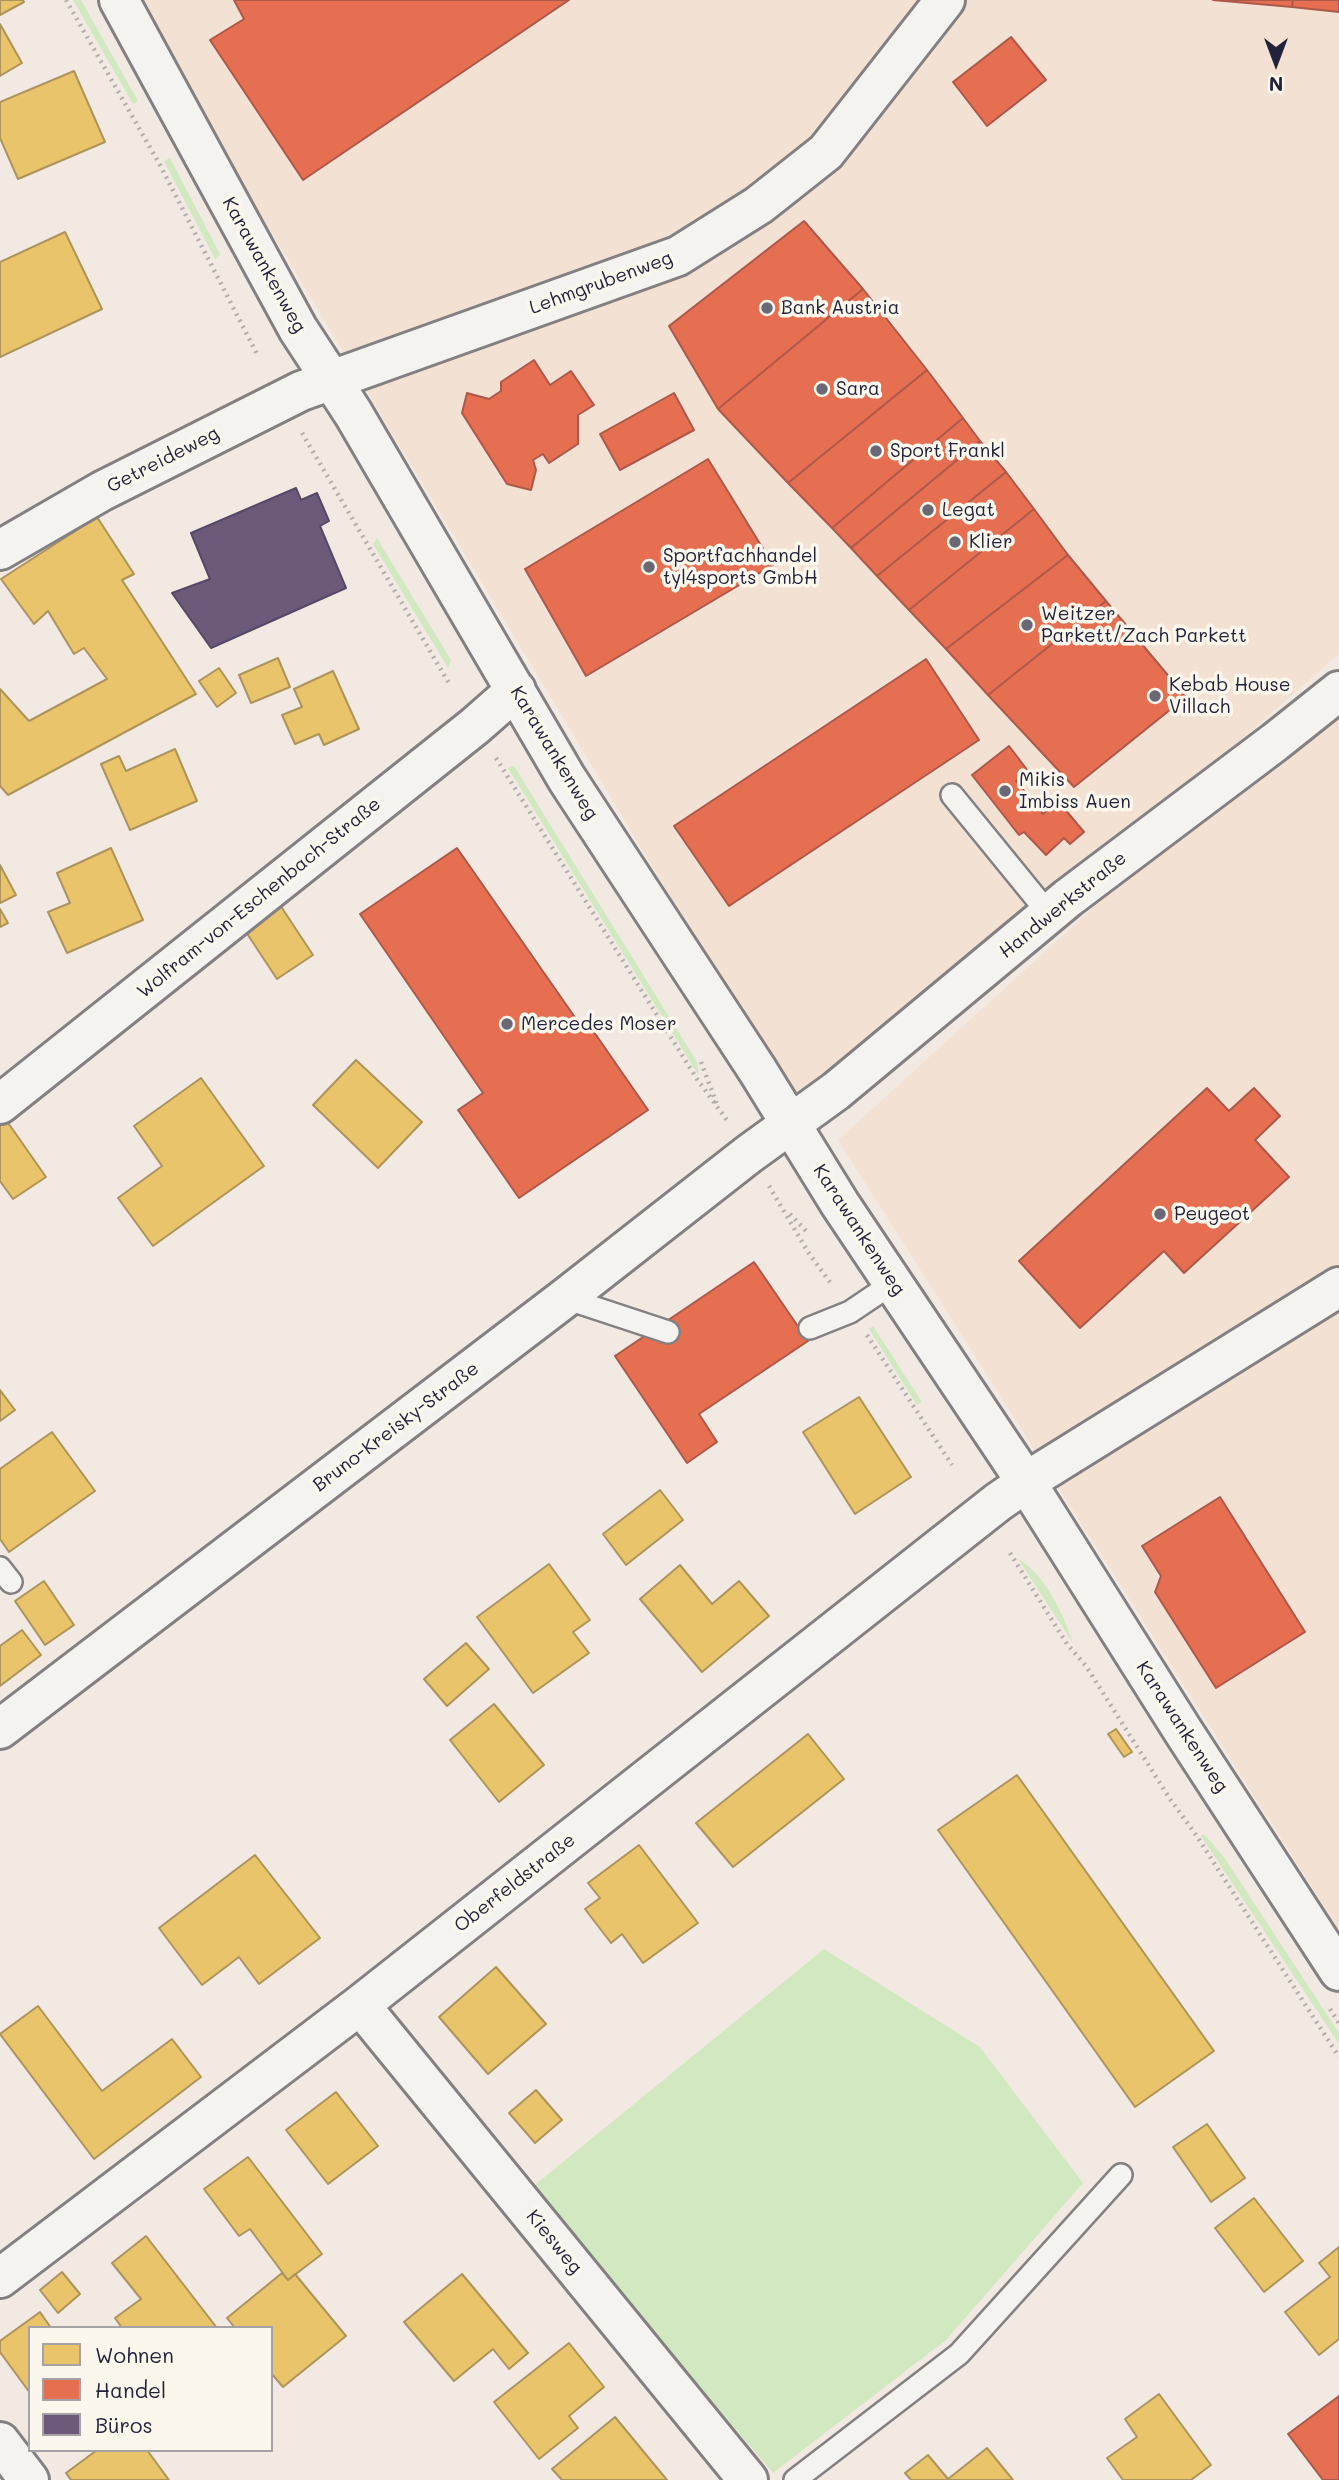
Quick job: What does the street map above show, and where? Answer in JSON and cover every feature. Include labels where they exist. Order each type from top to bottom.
[{"type":"street","name":"Karawankenweg","points":[[119,0],[298,329],[331,380],[567,779],[893,1283],[1026,1482],[1339,1971]]},
{"type":"street","name":"Lehmgrubenweg","points":[[331,380],[678,256],[759,205],[826,152],[944,0]]},
{"type":"street","name":"Getreideweg","points":[[0,550],[102,491],[301,391],[331,380]]},
{"type":"street","name":"Wolfram-von-Eschenbach-Straße","points":[[0,1104],[475,726],[516,690]]},
{"type":"street","name":"Handwerkstraße","points":[[790,1124],[836,1091],[1049,914],[1339,691]]},
{"type":"street","name":"Bruno-Kreisky-Straße","points":[[0,1729],[790,1124]]},
{"type":"street","points":[[1026,1482],[1339,1287]]},
{"type":"street","name":"Oberfeldstraße","points":[[0,2278],[360,2005],[1026,1482]]},
{"type":"street","name":"Kiesweg","points":[[360,2005],[748,2480]]},
{"type":"street","points":[[0,2442],[29,2480]]},
{"type":"lane","points":[[952,795],[1049,914]]},
{"type":"lane","points":[[810,1328],[850,1311],[893,1283]]},
{"type":"lane","points":[[565,1298],[668,1332]]},
{"type":"lane","points":[[795,2480],[959,2354],[1121,2175]]},
{"type":"path","points":[[66,0],[159,165],[257,354]]},
{"type":"path","points":[[296,423],[450,685]]},
{"type":"path","points":[[494,754],[697,1079],[718,1107]]},
{"type":"path","points":[[1010,1553],[1339,2057]]},
{"type":"shaded area","points":[[132,0],[1339,0],[1339,654],[805,1121]]},
{"type":"shaded area","points":[[1339,684],[1339,1930],[838,1140]]},
{"type":"green space","points":[[73,0],[81,0],[138,101],[133,104]]},
{"type":"green space","points":[[170,158],[220,254],[215,259],[164,161]]},
{"type":"green space","points":[[377,538],[451,660],[448,668],[373,544]]},
{"type":"green space","points":[[514,766],[697,1062],[699,1076],[508,768]]},
{"type":"green space","points":[[873,1326],[922,1402],[917,1405],[869,1329]]},
{"type":"green space","points":[[1018,1559],[1045,1585],[1059,1608],[1073,1643]]},
{"type":"green space","points":[[1204,1834],[1224,1857],[1339,2033],[1339,2044],[1201,1836]]},
{"type":"green space","points":[[824,1949],[980,2047],[1083,2183],[946,2340],[773,2473],[531,2188]]},
{"type":"building: Wohnen","points":[[0,0],[23,0],[24,2],[0,15]]},
{"type":"building: Wohnen","points":[[0,24],[22,63],[0,76]]},
{"type":"building: Wohnen","points":[[74,71],[105,142],[18,179],[0,138],[0,102]]},
{"type":"building: Wohnen","points":[[65,232],[102,309],[0,357],[0,262]]},
{"type":"building: Wohnen","points":[[97,517],[134,574],[122,580],[196,694],[8,795],[0,786],[0,689],[29,721],[107,679],[84,648],[74,654],[48,611],[34,624],[1,579]]},
{"type":"building: Wohnen","points":[[278,658],[290,687],[251,703],[239,675]]},
{"type":"building: Wohnen","points":[[219,668],[236,693],[217,707],[199,681]]},
{"type":"building: Wohnen","points":[[333,671],[359,729],[324,745],[319,734],[295,744],[282,715],[302,707],[294,689]]},
{"type":"building: Wohnen","points":[[175,749],[197,801],[130,830],[101,764],[119,756],[126,771]]},
{"type":"building: Wohnen","points":[[111,848],[143,920],[67,953],[48,912],[70,903],[57,873]]},
{"type":"building: Wohnen","points":[[0,865],[16,895],[0,903]]},
{"type":"building: Wohnen","points":[[280,905],[313,955],[277,979],[244,929]]},
{"type":"building: Wohnen","points":[[0,909],[8,923],[0,927]]},
{"type":"building: Wohnen","points":[[356,1060],[422,1122],[378,1168],[313,1105]]},
{"type":"building: Wohnen","points":[[201,1078],[264,1166],[153,1246],[118,1198],[162,1166],[134,1126]]},
{"type":"building: Wohnen","points":[[4,1117],[46,1177],[13,1199],[0,1181],[0,1120]]},
{"type":"building: Wohnen","points":[[0,1390],[15,1410],[0,1421]]},
{"type":"building: Wohnen","points":[[859,1397],[911,1477],[855,1514],[803,1432]]},
{"type":"building: Wohnen","points":[[52,1432],[95,1491],[9,1552],[0,1539],[0,1469]]},
{"type":"building: Wohnen","points":[[660,1490],[683,1520],[626,1565],[603,1534]]},
{"type":"building: Wohnen","points":[[549,1564],[590,1620],[573,1632],[589,1653],[533,1693],[477,1617]]},
{"type":"building: Wohnen","points":[[680,1565],[712,1604],[739,1581],[769,1616],[702,1672],[640,1599]]},
{"type":"building: Wohnen","points":[[44,1581],[74,1625],[45,1645],[15,1601]]},
{"type":"building: Wohnen","points":[[22,1630],[41,1655],[0,1686],[0,1646]]},
{"type":"building: Wohnen","points":[[466,1643],[489,1669],[447,1706],[424,1679]]},
{"type":"building: Wohnen","points":[[494,1704],[544,1765],[499,1802],[450,1740]]},
{"type":"building: Wohnen","points":[[1116,1729],[1132,1752],[1124,1757],[1108,1734]]},
{"type":"building: Wohnen","points":[[808,1734],[844,1779],[733,1867],[696,1823]]},
{"type":"building: Wohnen","points":[[1017,1775],[1214,2051],[1135,2107],[938,1830]]},
{"type":"building: Wohnen","points":[[639,1845],[698,1923],[643,1963],[622,1934],[611,1943],[585,1909],[600,1898],[588,1883]]},
{"type":"building: Wohnen","points":[[255,1855],[320,1938],[259,1984],[239,1957],[202,1985],[159,1928]]},
{"type":"building: Wohnen","points":[[496,1967],[546,2024],[488,2074],[439,2017]]},
{"type":"building: Wohnen","points":[[38,2006],[102,2091],[172,2039],[201,2077],[94,2159],[0,2034]]},
{"type":"building: Wohnen","points":[[536,2090],[562,2120],[535,2143],[509,2113]]},
{"type":"building: Wohnen","points":[[336,2092],[378,2146],[328,2184],[286,2130]]},
{"type":"building: Wohnen","points":[[1207,2124],[1245,2178],[1211,2202],[1173,2147]]},
{"type":"building: Wohnen","points":[[248,2157],[322,2254],[288,2280],[250,2229],[239,2236],[204,2189]]},
{"type":"building: Wohnen","points":[[1254,2198],[1303,2261],[1264,2292],[1215,2228]]},
{"type":"building: Wohnen","points":[[146,2236],[215,2326],[121,2326],[115,2318],[141,2299],[112,2263]]},
{"type":"building: Wohnen","points":[[1339,2247],[1339,2339],[1319,2355],[1285,2312],[1330,2277],[1319,2263]]},
{"type":"building: Wohnen","points":[[62,2272],[80,2294],[58,2313],[40,2290]]},
{"type":"building: Wohnen","points":[[282,2273],[288,2280],[295,2274],[346,2336],[283,2387],[273,2375],[273,2326],[233,2326],[227,2318]]},
{"type":"building: Wohnen","points":[[462,2274],[528,2353],[509,2369],[493,2349],[454,2381],[404,2322]]},
{"type":"building: Wohnen","points":[[40,2312],[50,2326],[28,2326],[28,2390],[0,2352],[0,2341]]},
{"type":"building: Wohnen","points":[[569,2343],[604,2387],[569,2416],[578,2428],[539,2459],[494,2402]]},
{"type":"building: Wohnen","points":[[1159,2394],[1211,2465],[1191,2480],[1123,2480],[1107,2458],[1137,2437],[1125,2419]]},
{"type":"building: Wohnen","points":[[615,2417],[667,2480],[562,2480],[552,2469]]},
{"type":"building: Wohnen","points":[[987,2448],[1013,2480],[911,2480],[905,2473],[928,2455],[948,2479]]},
{"type":"building: Wohnen","points":[[94,2452],[148,2452],[169,2480],[71,2480],[66,2473]]},
{"type":"building: Handel","points":[[234,0],[569,0],[303,180],[210,40],[244,19]]},
{"type":"building: Handel","points":[[1213,0],[1293,0],[1292,7]]},
{"type":"building: Handel","points":[[1293,0],[1339,0],[1339,12],[1292,7]]},
{"type":"building: Handel","points":[[1011,37],[1046,80],[987,126],[953,82]]},
{"type":"building: Handel","name":"Bank Austria","points":[[804,221],[863,289],[718,409],[669,326]]},
{"type":"building: Handel","name":"Sara","points":[[863,289],[927,370],[788,483],[718,409]]},
{"type":"building: Handel","points":[[534,360],[550,385],[571,371],[594,405],[578,415],[578,444],[549,463],[543,454],[533,460],[536,470],[531,490],[507,484],[462,413],[467,393],[489,399],[501,391],[501,382]]},
{"type":"building: Handel","name":"Sport Frankl","points":[[927,370],[963,418],[832,528],[788,483]]},
{"type":"building: Handel","points":[[674,393],[694,430],[620,470],[600,434]]},
{"type":"building: Handel","points":[[963,418],[980,441],[851,548],[832,528]]},
{"type":"building: Handel","name":"Legat","points":[[980,441],[1006,472],[877,576],[851,548]]},
{"type":"building: Handel","name":"Sportfachhandel tyl4sports GmbH","points":[[708,459],[773,565],[586,676],[525,569]]},
{"type":"building: Handel","name":"Klier","points":[[1006,472],[1034,509],[909,610],[877,576]]},
{"type":"building: Handel","points":[[1034,509],[1068,555],[946,649],[909,610]]},
{"type":"building: Handel","name":"Weitzer Parkett/Zach Parkett","points":[[1068,555],[1106,601],[988,695],[946,649]]},
{"type":"building: Handel","points":[[1106,601],[1186,697],[1074,787],[988,695]]},
{"type":"building: Handel","points":[[926,659],[979,740],[729,906],[674,826]]},
{"type":"building: Handel","name":"Mikis Imbiss Auen","points":[[1009,746],[1028,771],[1016,781],[1043,814],[1058,801],[1084,832],[1070,844],[1064,838],[1046,855],[1024,832],[1019,835],[972,775]]},
{"type":"building: Handel","name":"Mercedes Moser","points":[[457,848],[581,1026],[587,1022],[648,1110],[519,1198],[458,1110],[483,1093],[360,914]]},
{"type":"building: Handel","name":"Peugeot","points":[[1207,1088],[1229,1111],[1254,1088],[1280,1116],[1255,1140],[1289,1177],[1184,1273],[1164,1251],[1080,1328],[1019,1261]]},
{"type":"building: Handel","points":[[754,1262],[808,1341],[699,1414],[717,1442],[687,1463],[615,1356]]},
{"type":"building: Handel","points":[[1220,1497],[1305,1632],[1216,1688],[1155,1592],[1161,1576],[1142,1546]]},
{"type":"building: Handel","points":[[1339,2396],[1339,2480],[1323,2480],[1288,2434]]},
{"type":"building: Büros","points":[[296,488],[301,500],[317,493],[329,521],[320,526],[346,588],[211,648],[172,593],[210,579],[191,533]]},
{"type":"place","name":"Bank Austria","points":[[767,308]]},
{"type":"place","name":"Sara","points":[[822,389]]},
{"type":"place","name":"Sport Frankl","points":[[876,451]]},
{"type":"place","name":"Legat","points":[[928,510]]},
{"type":"place","name":"Klier","points":[[955,542]]},
{"type":"place","name":"Sportfachhandel tyl4sports GmbH","points":[[649,567]]},
{"type":"place","name":"Weitzer Parkett/Zach Parkett","points":[[1027,625]]},
{"type":"place","name":"Kebab House Villach","points":[[1155,696]]},
{"type":"place","name":"Mikis Imbiss Auen","points":[[1005,791]]},
{"type":"place","name":"Mercedes Moser","points":[[507,1024]]},
{"type":"place","name":"Peugeot","points":[[1160,1214]]}]
